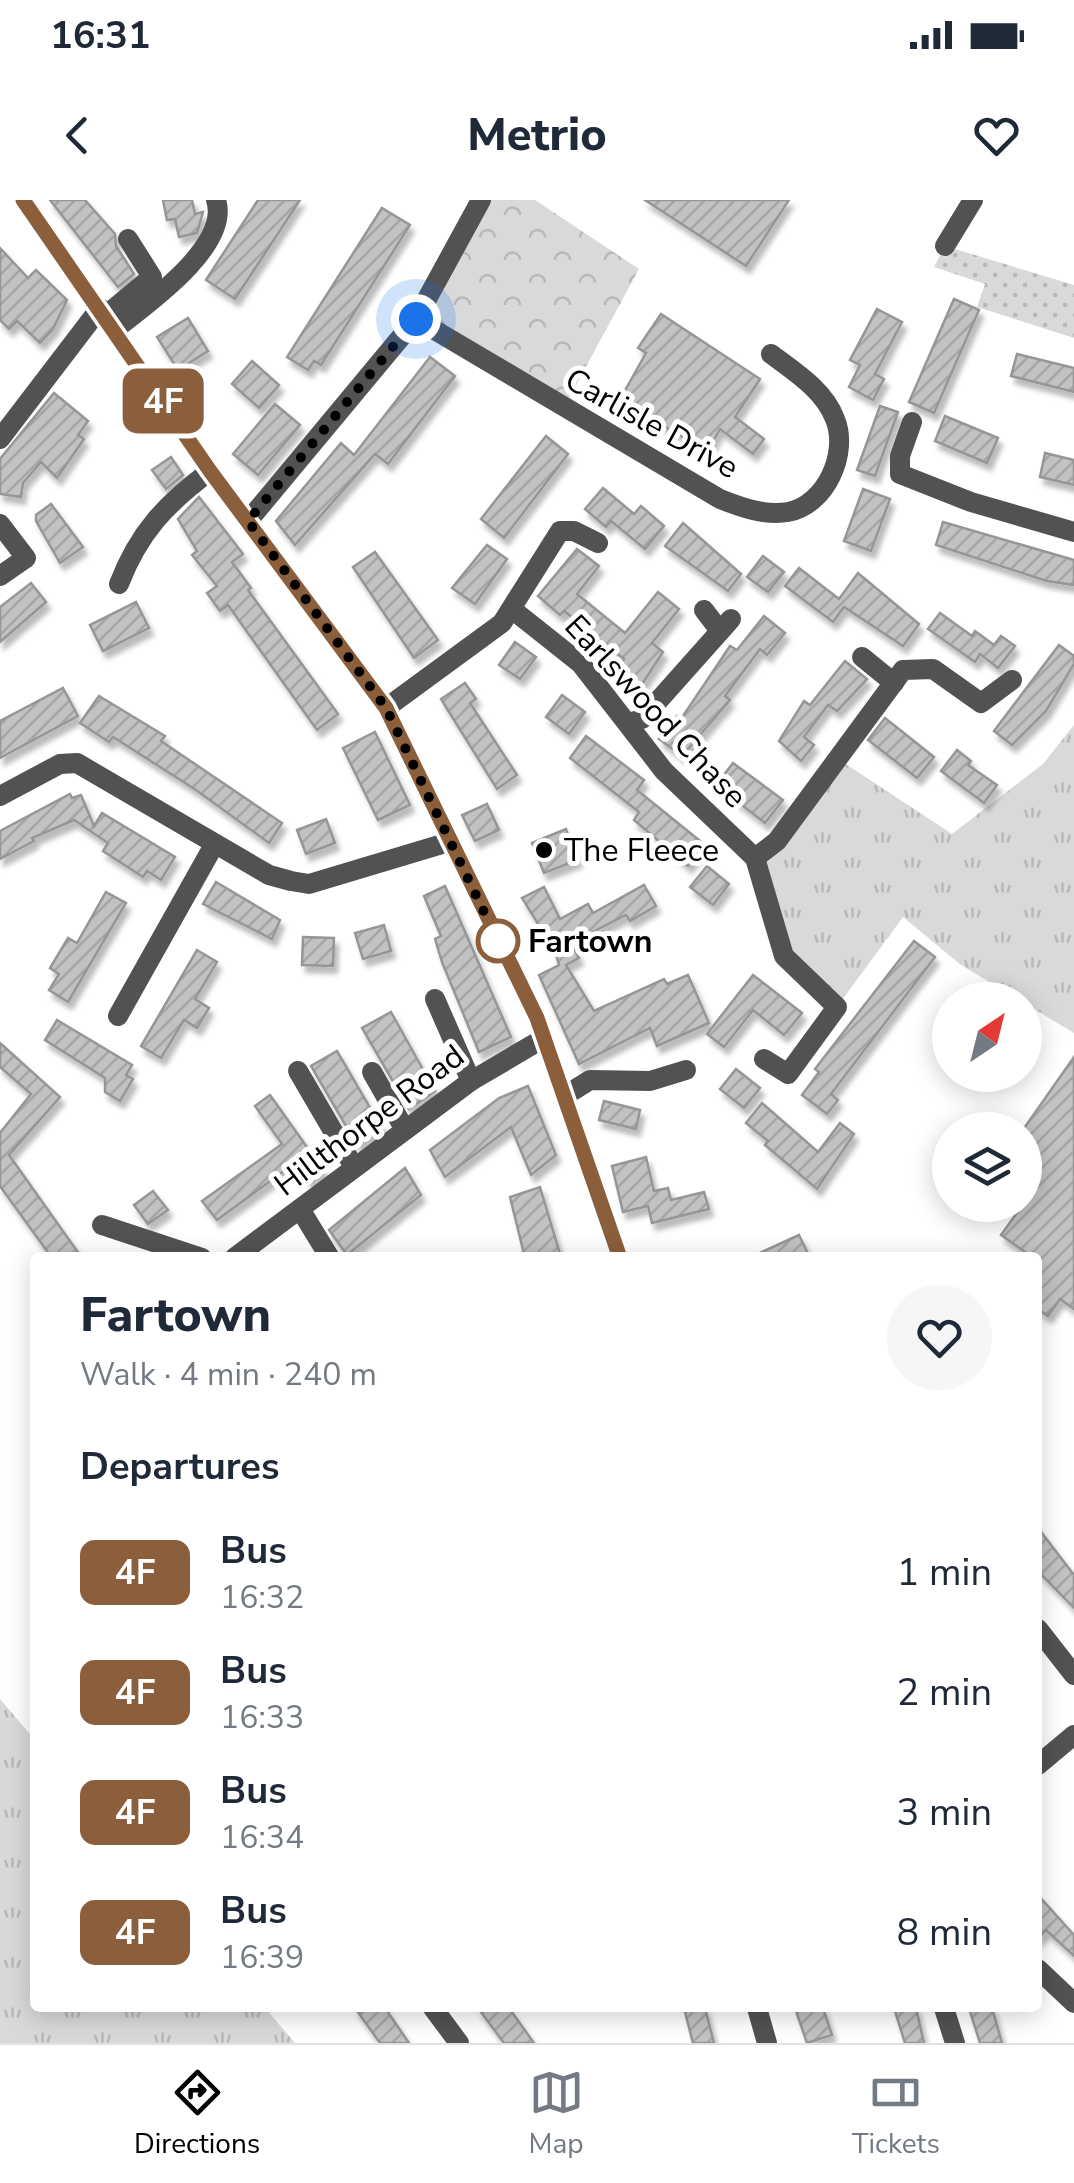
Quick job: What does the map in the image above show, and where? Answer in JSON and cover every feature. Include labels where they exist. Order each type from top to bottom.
[{"type":"street","points":[[23,200],[210,471],[386,708],[544,1038],[618,1252]]},
{"type":"street","points":[[106,318],[188,268],[209,239],[220,212],[216,200]]},
{"type":"street","points":[[248,521],[416,319],[481,200]]},
{"type":"street","points":[[945,246],[973,200]]},
{"type":"street","points":[[0,439],[106,318],[152,277],[128,239]]},
{"type":"street","name":"Carlisle Drive","points":[[416,319],[720,499],[744,509],[789,512],[808,502],[829,479],[839,453],[840,436],[822,398],[806,379],[770,354]]},
{"type":"street","points":[[912,422],[900,456],[900,474],[971,502],[1074,532]]},
{"type":"street","points":[[119,584],[135,543],[154,517],[210,471]]},
{"type":"street","points":[[0,524],[26,558],[0,576]]},
{"type":"street","points":[[386,708],[484,639],[513,610],[551,538],[560,530],[574,531],[598,543]]},
{"type":"street","name":"Earlswood Chase","points":[[513,610],[581,664],[664,771],[755,858],[784,956],[837,1008]]},
{"type":"street","points":[[628,724],[642,720],[726,625],[704,610]]},
{"type":"street","points":[[862,657],[894,683]]},
{"type":"street","points":[[755,858],[777,841],[903,670],[933,668],[981,703],[1012,680]]},
{"type":"street","points":[[0,796],[60,764],[77,763],[269,876],[308,884],[449,842]]},
{"type":"street","points":[[118,1016],[214,845]]},
{"type":"street","points":[[764,1059],[788,1074],[849,990]]},
{"type":"street","points":[[435,998],[471,1080]]},
{"type":"street","name":"Hillthorpe Road","points":[[242,1252],[471,1080],[544,1038]]},
{"type":"street","points":[[566,1095],[590,1080],[650,1082],[686,1070]]},
{"type":"street","points":[[298,1071],[354,1167]]},
{"type":"street","points":[[372,1072],[405,1130]]},
{"type":"street","points":[[300,1209],[326,1252]]},
{"type":"street","points":[[102,1225],[184,1252]]},
{"type":"street","points":[[1042,1634],[1074,1676]]},
{"type":"street","points":[[1042,1763],[1074,1736]]},
{"type":"street","points":[[1042,1973],[1074,2003]]},
{"type":"street","points":[[436,2012],[459,2043]]},
{"type":"street","points":[[758,2012],[767,2043]]},
{"type":"street","points":[[945,2012],[955,2043]]},
{"type":"green space","points":[[481,200],[535,200],[639,269],[563,409],[416,319]]},
{"type":"green space","points":[[945,246],[1074,285],[1074,338],[977,307],[985,284],[934,267]]},
{"type":"green space","points":[[1074,725],[1074,1033],[1042,1014],[1042,982],[989,982],[961,965],[903,917],[837,1007],[784,956],[755,858],[838,759],[952,834],[1043,764]]},
{"type":"green space","points":[[0,1699],[30,1734],[30,2012],[268,2012],[295,2043],[0,2043]]},
{"type":"building","points":[[50,200],[85,200],[115,234],[116,246],[134,274],[118,287]]},
{"type":"building","points":[[163,200],[192,200],[195,214],[203,212],[197,233],[179,237],[175,219],[167,220]]},
{"type":"building","points":[[258,200],[300,200],[235,299],[206,280]]},
{"type":"building","points":[[645,200],[789,200],[746,266]]},
{"type":"building","points":[[382,208],[410,225],[321,365],[314,361],[308,370],[287,357]]},
{"type":"building","points":[[0,248],[28,278],[36,270],[67,300],[53,329],[40,343],[17,321],[9,329],[0,320]]},
{"type":"building","points":[[954,299],[979,310],[934,413],[909,402]]},
{"type":"building","points":[[877,309],[902,322],[875,374],[884,379],[873,400],[849,387],[860,365],[850,360]]},
{"type":"building","points":[[661,314],[760,379],[735,417],[764,439],[753,454],[720,429],[708,451],[619,401],[646,353],[638,348]]},
{"type":"building","points":[[188,318],[208,351],[178,370],[157,337]]},
{"type":"building","points":[[1017,354],[1074,368],[1074,392],[1011,376]]},
{"type":"building","points":[[430,357],[455,376],[388,464],[375,454],[295,545],[276,521],[341,443],[354,455]]},
{"type":"building","points":[[252,361],[279,385],[259,408],[232,384]]},
{"type":"building","points":[[54,393],[88,421],[78,435],[84,439],[57,478],[41,462],[23,483],[21,497],[0,494],[0,459]]},
{"type":"building","points":[[275,404],[300,425],[258,475],[233,454]]},
{"type":"building","points":[[880,406],[898,412],[875,476],[857,470]]},
{"type":"building","points":[[945,416],[998,438],[987,463],[935,441]]},
{"type":"building","points":[[546,436],[568,454],[504,538],[481,519]]},
{"type":"building","points":[[1045,453],[1074,460],[1074,485],[1040,477]]},
{"type":"building","points":[[171,457],[183,475],[166,489],[152,470]]},
{"type":"building","points":[[603,488],[634,514],[641,506],[664,526],[645,549],[611,521],[606,527],[585,509]]},
{"type":"building","points":[[863,489],[890,499],[871,551],[844,541]]},
{"type":"building","points":[[199,497],[243,554],[232,562],[251,588],[248,590],[338,714],[317,730],[228,605],[220,611],[207,593],[217,586],[192,555],[197,551],[178,519]]},
{"type":"building","points":[[51,504],[83,547],[60,563],[36,521],[36,515]]},
{"type":"building","points":[[943,522],[1074,560],[1074,585],[1047,581],[936,545]]},
{"type":"building","points":[[683,523],[741,574],[728,591],[665,546]]},
{"type":"building","points":[[487,545],[507,559],[475,604],[452,588]]},
{"type":"building","points":[[577,549],[599,566],[577,594],[625,633],[658,592],[679,609],[652,643],[663,652],[639,689],[615,671],[624,659],[564,611],[560,615],[538,596]]},
{"type":"building","points":[[375,552],[438,640],[414,658],[353,567]]},
{"type":"building","points":[[763,556],[784,572],[768,592],[747,577]]},
{"type":"building","points":[[799,568],[839,599],[858,573],[919,624],[903,646],[844,607],[833,622],[785,586]]},
{"type":"building","points":[[31,583],[46,602],[0,642],[0,607]]},
{"type":"building","points":[[136,602],[149,628],[103,651],[90,625]]},
{"type":"building","points":[[940,613],[972,636],[975,631],[994,645],[1001,636],[1015,646],[998,668],[980,654],[975,662],[928,629]]},
{"type":"building","points":[[764,616],[785,633],[767,655],[760,649],[725,696],[730,700],[682,756],[659,739],[677,716],[681,719],[730,646],[737,650]]},
{"type":"building","points":[[515,642],[536,657],[520,679],[499,665]]},
{"type":"building","points":[[1059,645],[1074,656],[1074,664],[1046,711],[1012,745],[994,731]]},
{"type":"building","points":[[845,661],[867,679],[837,711],[828,705],[804,737],[814,745],[801,761],[779,741],[804,701],[810,705]]},
{"type":"building","points":[[465,683],[476,699],[470,703],[517,775],[497,789],[441,699]]},
{"type":"building","points":[[63,688],[78,716],[0,758],[0,721]]},
{"type":"building","points":[[562,695],[585,712],[569,734],[546,717]]},
{"type":"building","points":[[99,696],[165,736],[161,741],[282,823],[269,843],[113,737],[109,742],[80,723]]},
{"type":"building","points":[[885,718],[934,757],[917,778],[868,740]]},
{"type":"building","points":[[375,732],[410,805],[378,820],[343,748]]},
{"type":"building","points":[[586,736],[644,780],[637,790],[705,845],[688,866],[634,820],[639,812],[570,758]]},
{"type":"building","points":[[957,750],[971,761],[968,765],[997,785],[984,803],[941,771]]},
{"type":"building","points":[[733,763],[783,800],[765,823],[716,785]]},
{"type":"building","points":[[70,794],[72,798],[81,795],[94,826],[102,813],[175,857],[161,880],[147,871],[143,877],[103,851],[108,843],[74,820],[32,838],[34,841],[0,859],[0,831]]},
{"type":"building","points":[[487,804],[499,830],[475,841],[462,815]]},
{"type":"building","points":[[326,819],[335,843],[306,854],[297,830]]},
{"type":"building","points":[[566,829],[578,860],[544,873],[532,843]]},
{"type":"building","points":[[707,866],[729,884],[713,905],[690,887]]},
{"type":"building","points":[[216,882],[280,920],[272,939],[203,904]]},
{"type":"building","points":[[644,885],[656,906],[630,921],[626,915],[571,943],[579,958],[566,965],[594,1011],[664,979],[667,984],[688,975],[709,1023],[657,1046],[650,1028],[579,1064],[539,975],[559,965],[555,951],[522,898],[544,887],[560,919],[588,904],[593,913]]},
{"type":"building","points":[[445,886],[511,1037],[479,1052],[442,962],[435,939],[441,936],[424,896]]},
{"type":"building","points":[[106,892],[126,903],[68,1002],[49,990],[59,974],[50,968],[68,938],[77,943]]},
{"type":"building","points":[[384,925],[391,951],[363,959],[355,933]]},
{"type":"building","points":[[303,937],[334,938],[333,966],[302,965]]},
{"type":"building","points":[[914,941],[935,957],[831,1094],[838,1100],[827,1114],[802,1095],[819,1072],[815,1069]]},
{"type":"building","points":[[197,950],[217,962],[195,999],[209,1008],[197,1028],[184,1020],[161,1058],[141,1046]]},
{"type":"building","points":[[753,975],[802,1013],[784,1035],[753,1010],[724,1047],[707,1034]]},
{"type":"building","points":[[391,1012],[435,1091],[409,1109],[362,1028]]},
{"type":"building","points":[[57,1020],[132,1065],[126,1075],[133,1079],[120,1101],[105,1092],[105,1078],[45,1040]]},
{"type":"building","points":[[0,1043],[60,1097],[9,1155],[78,1252],[48,1252],[0,1186],[0,1133],[31,1094],[0,1067]]},
{"type":"building","points":[[337,1051],[383,1130],[357,1145],[311,1066]]},
{"type":"building","points":[[1074,1057],[1074,1309],[1060,1299],[1048,1316],[1042,1312],[1042,1252],[1025,1252],[1001,1235],[1010,1222],[1042,1222],[1042,1112],[1036,1112]]},
{"type":"building","points":[[736,1069],[760,1088],[744,1108],[720,1089]]},
{"type":"building","points":[[528,1086],[556,1155],[531,1175],[511,1127],[445,1177],[430,1150],[499,1098]]},
{"type":"building","points":[[270,1095],[324,1171],[309,1182],[295,1163],[217,1220],[202,1201],[282,1144],[255,1106]]},
{"type":"building","points":[[604,1101],[640,1110],[636,1129],[599,1120]]},
{"type":"building","points":[[762,1103],[818,1152],[840,1123],[854,1134],[817,1189],[765,1145],[768,1141],[746,1123]]},
{"type":"building","points":[[646,1157],[654,1191],[668,1188],[671,1200],[704,1192],[709,1209],[652,1223],[648,1206],[623,1212],[612,1166]]},
{"type":"building","points":[[405,1168],[421,1195],[351,1252],[345,1252],[329,1230]]},
{"type":"building","points":[[540,1187],[559,1252],[524,1252],[510,1197]]},
{"type":"building","points":[[153,1191],[168,1210],[148,1224],[134,1205]]},
{"type":"building","points":[[799,1235],[807,1252],[762,1252]]},
{"type":"building","points":[[1042,1533],[1074,1575],[1074,1608],[1042,1575]]},
{"type":"building","points":[[1042,1899],[1074,1935],[1074,1956],[1046,1930],[1042,1934]]},
{"type":"building","points":[[358,2012],[388,2012],[409,2043],[380,2043]]},
{"type":"building","points":[[481,2012],[512,2012],[534,2043],[504,2043]]},
{"type":"building","points":[[685,2012],[706,2012],[714,2043],[693,2043]]},
{"type":"building","points":[[796,2012],[824,2012],[832,2035],[807,2043]]},
{"type":"building","points":[[895,2012],[917,2012],[924,2043],[905,2043]]},
{"type":"building","points":[[970,2012],[993,2012],[1002,2043],[980,2043]]},
{"type":"bus line","name":"4F","points":[[23,200],[210,471],[386,708],[537,1018],[618,1252]]},
{"type":"place","name":"The Fleece","points":[[544,850]]},
{"type":"place","name":"Fartown","points":[[498,941]]},
{"type":"route","points":[[416,319],[248,521],[386,708],[498,941]]}]
